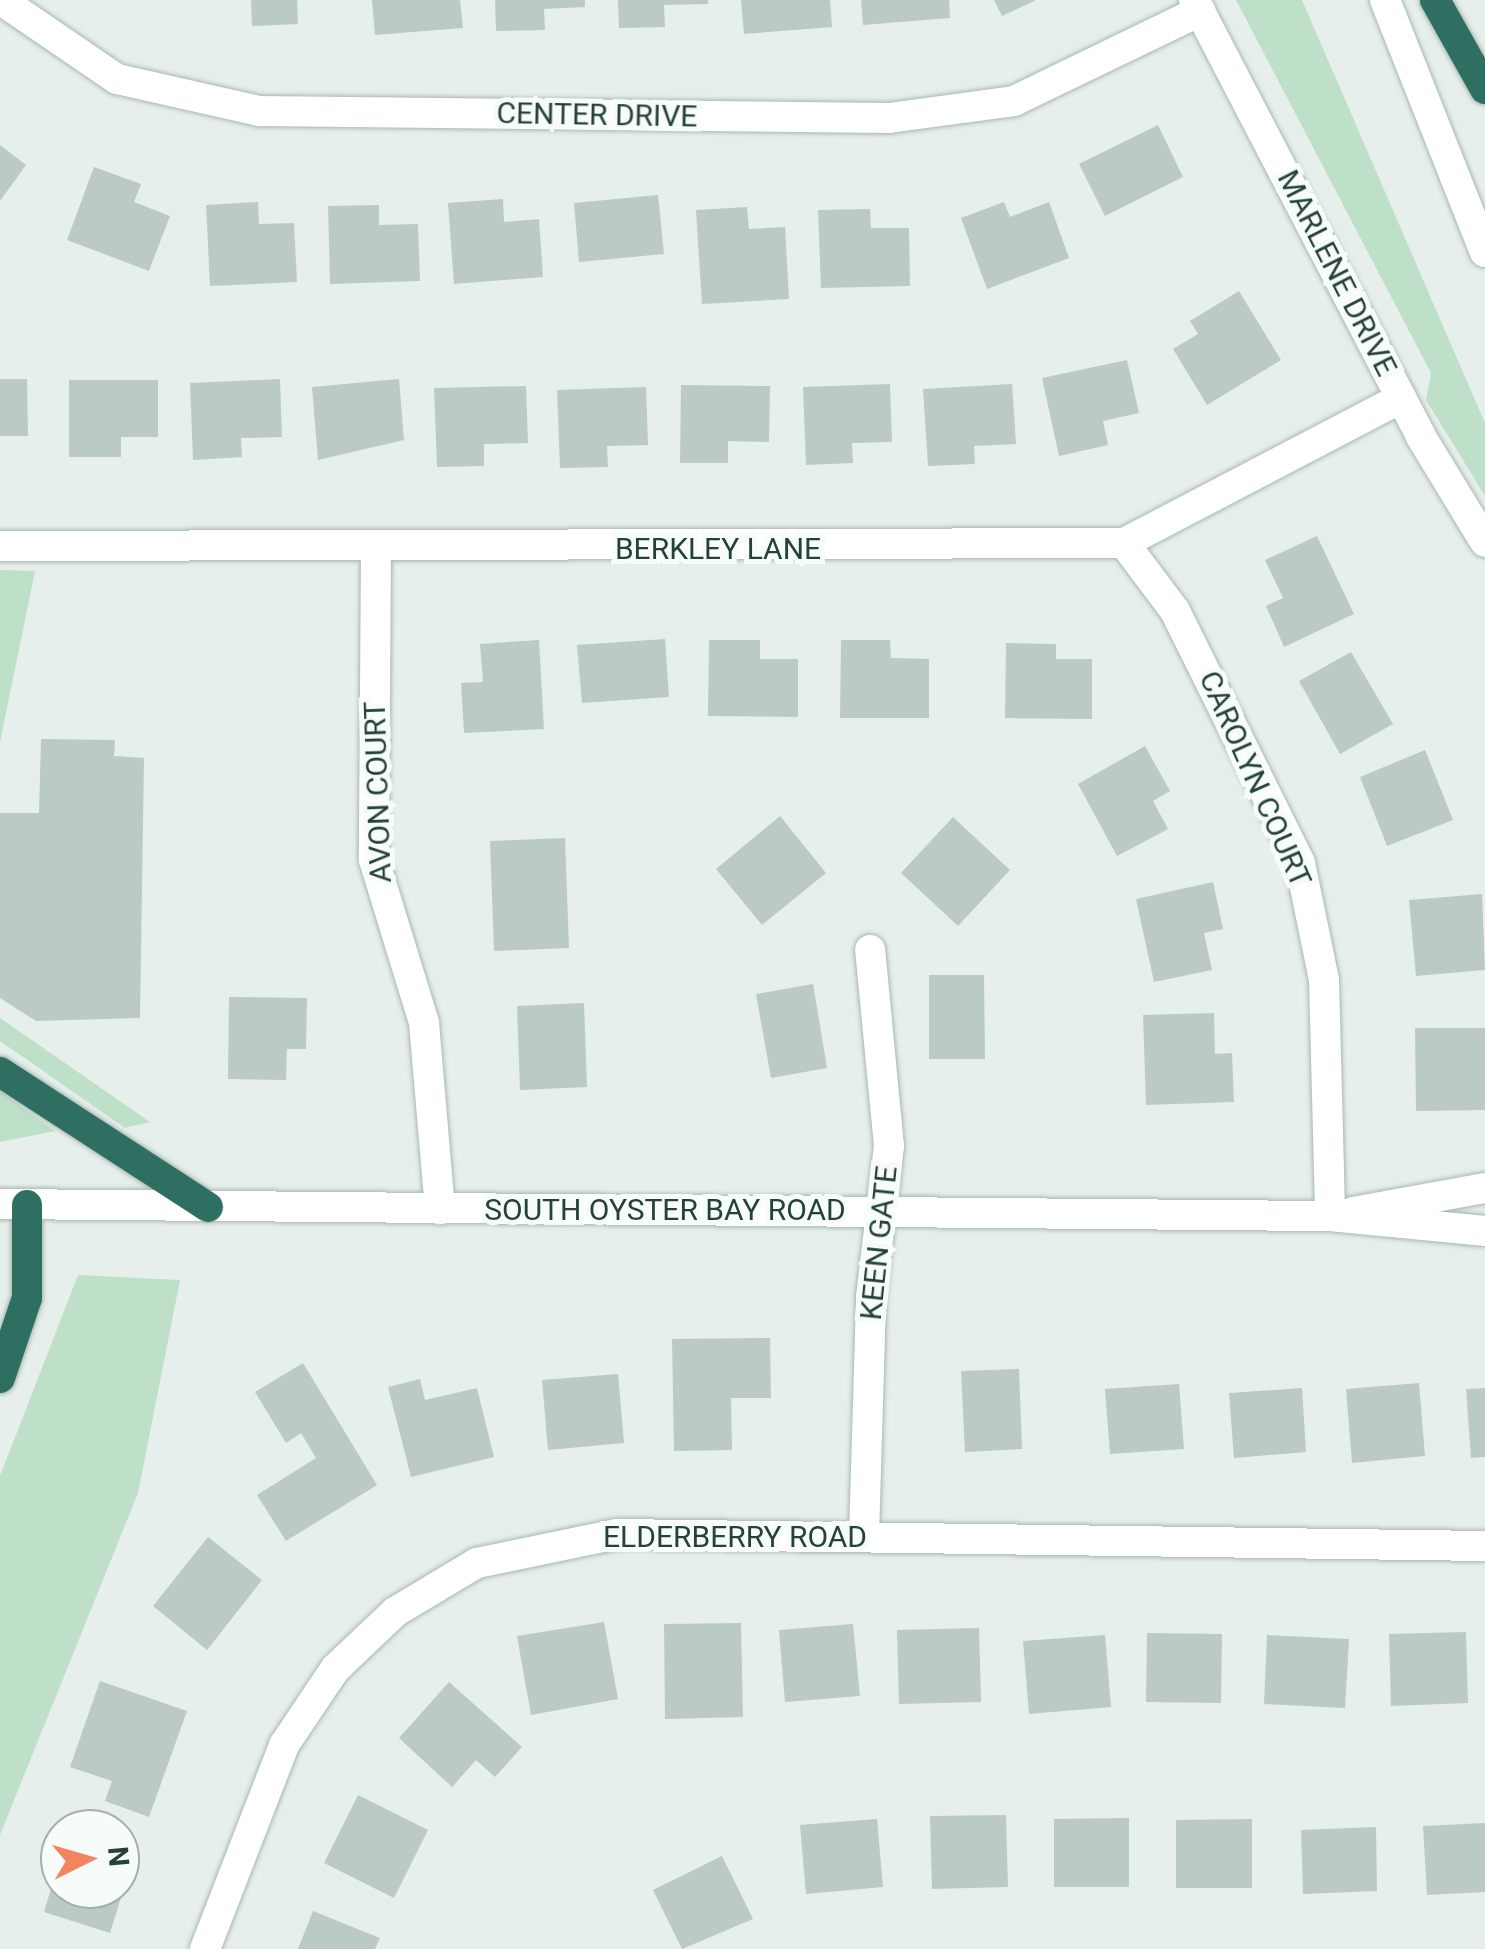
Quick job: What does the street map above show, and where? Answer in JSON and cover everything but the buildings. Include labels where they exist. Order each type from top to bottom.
[{"type":"highway","points":[[1435,0],[1485,90]]},
{"type":"highway","points":[[0,1072],[208,1207]]},
{"type":"highway","points":[[0,1378],[27,1298],[13,1204]]},
{"type":"street","name":"CENTER DRIVE","points":[[1,0],[116,79],[259,112],[889,118],[1014,101],[1197,6]]},
{"type":"street","points":[[1384,0],[1485,252]]},
{"type":"street","name":"MARLENE DRIVE","points":[[1197,6],[1401,398],[1485,542]]},
{"type":"street","name":"BERKLEY LANE","points":[[0,546],[376,548],[1124,543],[1401,398]]},
{"type":"street","name":"CAROLYN COURT","points":[[1124,543],[1176,611],[1300,864],[1324,980],[1330,1216]]},
{"type":"street","name":"AVON COURT","points":[[376,548],[374,860],[424,1024],[440,1209]]},
{"type":"street","name":"KEEN GATE","points":[[864,1537],[888,1084],[870,950]]},
{"type":"street","name":"SOUTH OYSTER BAY ROAD","points":[[1330,1216],[1485,1188]]},
{"type":"street","name":"SOUTH OYSTER BAY ROAD","points":[[13,1204],[1330,1216],[1485,1230]]},
{"type":"street","name":"ELDERBERRY ROAD","points":[[205,1949],[284,1745],[335,1669],[435,1584],[568,1538],[864,1537],[1485,1546]]},
{"type":"green space","points":[[1236,0],[1302,0],[1485,423],[1485,496],[1426,400],[1431,373]]},
{"type":"green space","points":[[0,570],[35,571],[0,742]]},
{"type":"green space","points":[[0,1018],[150,1122],[125,1128],[0,1041]]},
{"type":"green space","points":[[0,1091],[55,1131],[0,1142]]},
{"type":"green space","points":[[78,1275],[180,1280],[138,1493],[0,1835],[0,1476]]}]
